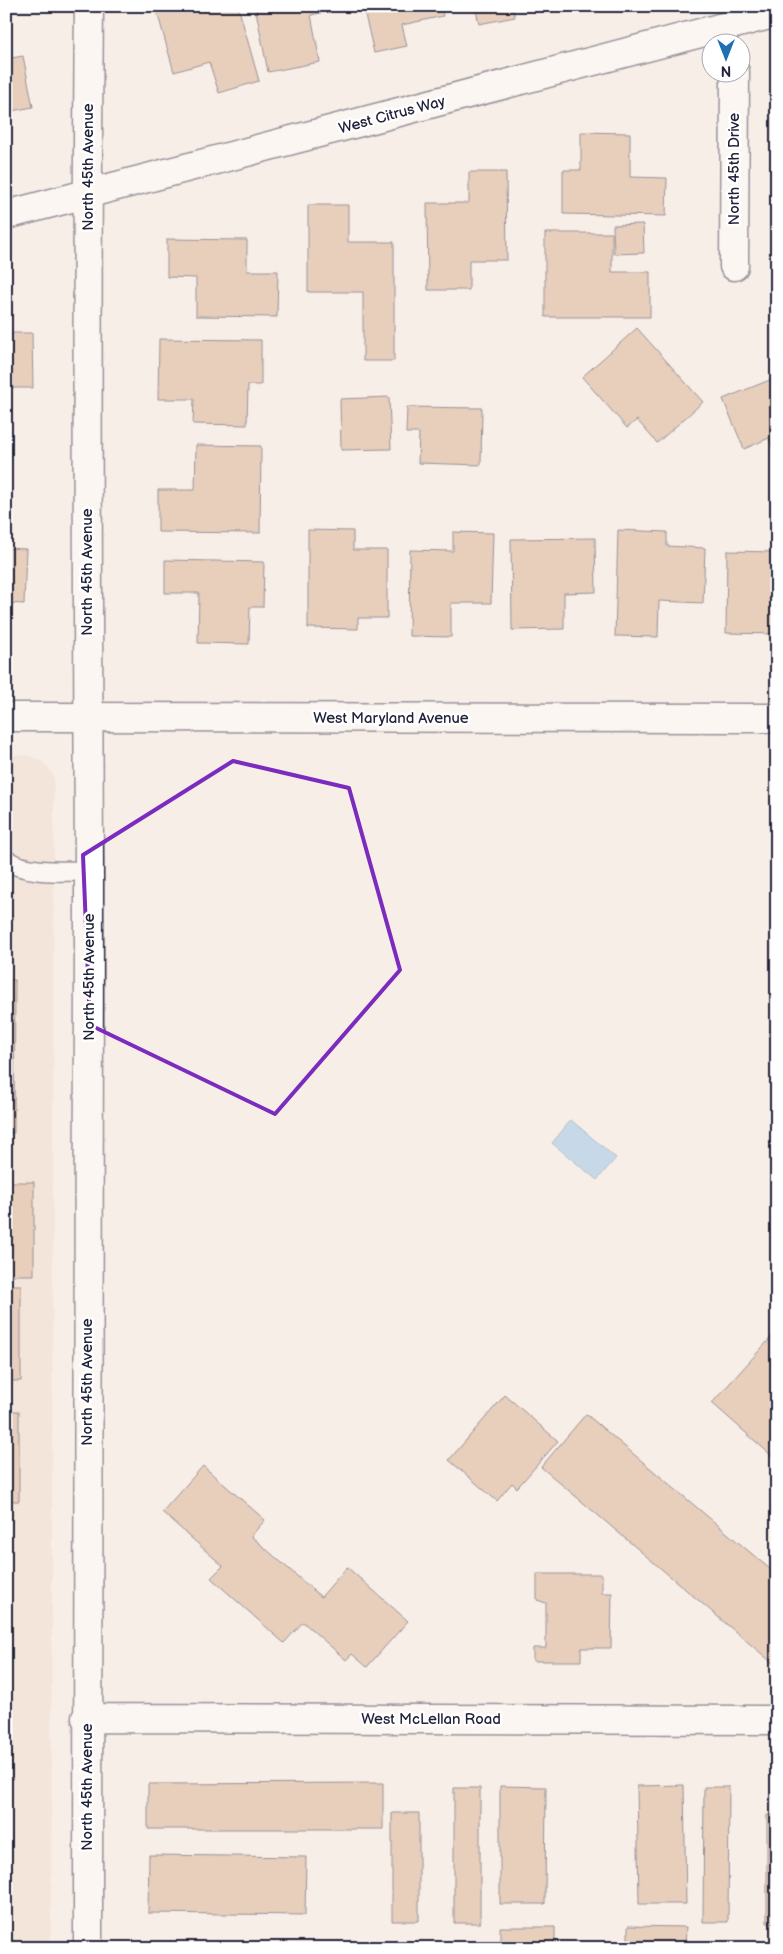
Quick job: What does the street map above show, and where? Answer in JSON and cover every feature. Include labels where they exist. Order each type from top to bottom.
[{"type":"street","name":"North 45th Avenue","points":[[88,1948],[86,1718],[89,871],[89,6]]},
{"type":"street","name":"West Citrus Way","points":[[737,32],[777,13]]},
{"type":"street","name":"West Citrus Way","points":[[6,215],[700,42]]},
{"type":"street","name":"North 45th Drive","points":[[734,266],[735,82]]},
{"type":"street","name":"West Maryland Avenue","points":[[6,717],[777,718]]},
{"type":"street","name":"West McLellan Road","points":[[86,1718],[777,1720]]},
{"type":"lane","points":[[6,860],[12,864],[44,871],[89,871]]},
{"type":"highlighted area","points":[[233,761],[349,788],[400,970],[275,1114],[90,1025],[83,855]]},
{"type":"shaded area","points":[[6,754],[29,756],[40,760],[48,767],[54,777],[51,1948],[6,1948]]},
{"type":"water","points":[[571,1120],[616,1158],[597,1180],[552,1143]]},
{"type":"building","points":[[161,6],[238,6],[259,81],[219,93],[209,62],[174,72],[156,8]]},
{"type":"building","points":[[255,6],[343,6],[344,8],[311,15],[320,62],[268,72]]},
{"type":"building","points":[[363,6],[441,6],[443,16],[402,25],[407,46],[374,53]]},
{"type":"building","points":[[475,6],[512,6],[515,17],[479,24]]},
{"type":"building","points":[[23,56],[33,107],[6,112],[6,59]]},
{"type":"building","points":[[581,132],[630,133],[630,177],[667,178],[666,216],[563,214],[563,170],[581,170]]},
{"type":"building","points":[[469,172],[506,172],[507,260],[469,260],[469,290],[428,290],[427,203],[469,203]]},
{"type":"building","points":[[308,205],[348,205],[348,242],[394,242],[394,361],[363,361],[363,292],[308,292]]},
{"type":"building","points":[[643,224],[644,253],[614,254],[613,225]]},
{"type":"building","points":[[545,233],[612,233],[612,272],[650,272],[650,317],[545,317]]},
{"type":"building","points":[[167,239],[247,240],[247,271],[278,271],[277,317],[196,316],[196,278],[167,277]]},
{"type":"building","points":[[637,328],[703,402],[657,443],[637,420],[627,428],[582,377]]},
{"type":"building","points":[[6,333],[32,333],[33,388],[6,388]]},
{"type":"building","points":[[159,339],[261,340],[261,385],[248,385],[247,425],[193,424],[194,399],[158,399]]},
{"type":"building","points":[[777,377],[777,448],[773,449],[769,438],[744,449],[723,399]]},
{"type":"building","points":[[389,397],[391,449],[341,450],[340,399]]},
{"type":"building","points":[[407,407],[482,408],[481,465],[418,463],[419,433],[406,433]]},
{"type":"building","points":[[196,445],[261,446],[260,533],[158,532],[158,490],[195,490]]},
{"type":"building","points":[[308,530],[353,531],[353,550],[387,550],[387,618],[358,618],[358,629],[308,628]]},
{"type":"building","points":[[618,530],[667,532],[667,546],[705,548],[703,603],[659,601],[658,637],[615,636]]},
{"type":"building","points":[[453,532],[493,533],[491,603],[451,603],[451,637],[409,636],[410,550],[453,551]]},
{"type":"building","points":[[595,538],[596,592],[564,593],[564,629],[512,630],[511,539]]},
{"type":"building","points":[[6,548],[26,549],[24,604],[6,603]]},
{"type":"building","points":[[727,551],[777,552],[775,634],[726,633]]},
{"type":"building","points":[[165,560],[264,562],[263,607],[250,607],[249,644],[198,643],[199,593],[165,593]]},
{"type":"building","points":[[6,980],[15,980],[14,1133],[6,1133]]},
{"type":"building","points":[[6,1182],[34,1182],[34,1275],[6,1275]]},
{"type":"building","points":[[6,1285],[21,1285],[21,1381],[6,1381]]},
{"type":"building","points":[[777,1331],[777,1451],[772,1456],[712,1403]]},
{"type":"building","points":[[505,1395],[558,1441],[517,1488],[512,1483],[497,1501],[449,1460]]},
{"type":"building","points":[[6,1411],[19,1411],[19,1501],[6,1501]]},
{"type":"building","points":[[586,1414],[777,1575],[776,1666],[541,1467]]},
{"type":"building","points":[[203,1466],[265,1520],[251,1536],[321,1597],[347,1567],[408,1621],[367,1667],[352,1654],[346,1660],[303,1622],[284,1643],[211,1578],[223,1566],[162,1512]]},
{"type":"building","points":[[537,1574],[602,1574],[602,1593],[612,1593],[611,1648],[581,1648],[581,1661],[533,1661],[533,1648],[546,1648],[546,1603],[537,1600]]},
{"type":"building","points":[[6,1728],[12,1728],[11,1775],[6,1775]]},
{"type":"building","points":[[383,1783],[383,1829],[148,1829],[148,1784]]},
{"type":"building","points":[[684,1785],[686,1904],[639,1904],[637,1786]]},
{"type":"building","points":[[500,1786],[546,1787],[545,1904],[500,1904]]},
{"type":"building","points":[[704,1787],[729,1787],[728,1922],[703,1922]]},
{"type":"building","points":[[454,1788],[480,1788],[480,1923],[454,1923]]},
{"type":"building","points":[[392,1813],[419,1813],[419,1921],[392,1921]]},
{"type":"building","points":[[767,1815],[777,1815],[777,1923],[767,1923]]},
{"type":"building","points":[[149,1855],[306,1857],[305,1915],[148,1913]]},
{"type":"building","points":[[628,1926],[686,1927],[685,1948],[628,1948]]},
{"type":"building","points":[[500,1927],[555,1927],[555,1948],[500,1948]]},
{"type":"building","points":[[473,1944],[473,1948],[316,1948]]},
{"type":"building","points":[[709,1946],[777,1947],[777,1948],[709,1948]]}]
